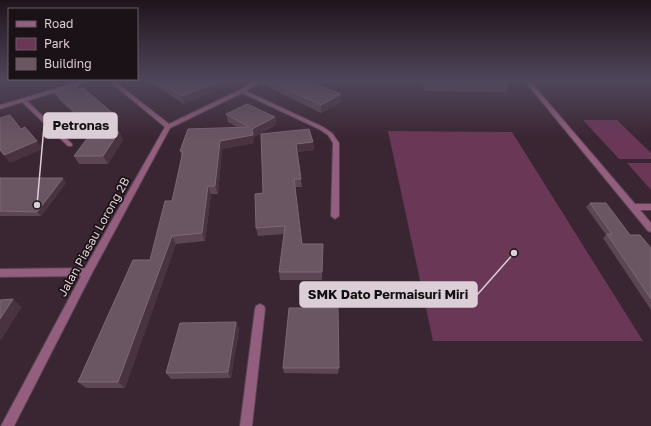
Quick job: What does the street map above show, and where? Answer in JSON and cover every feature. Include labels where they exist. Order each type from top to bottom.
[{"type":"street","points":[[0,107],[28,100]]},
{"type":"street","points":[[135,100],[168,126],[223,100]]},
{"type":"street","points":[[261,100],[321,128],[330,134],[336,143],[335,216]]},
{"type":"street","points":[[544,100],[651,229]]},
{"type":"street","points":[[24,101],[70,145]]},
{"type":"street","name":"Jalan Piasau Lorong 2B","points":[[7,426],[88,272],[168,126]]},
{"type":"street","points":[[633,207],[651,207]]},
{"type":"street","points":[[0,273],[88,272]]},
{"type":"street","points":[[246,426],[260,309]]},
{"type":"green space","points":[[583,120],[617,120],[651,153],[651,159],[619,159]]},
{"type":"green space","points":[[388,131],[512,132],[643,341],[433,341]]},
{"type":"green space","points":[[627,163],[651,163],[651,190]]},
{"type":"building","points":[[62,100],[97,100],[115,115],[89,125]]},
{"type":"building","points":[[310,100],[330,100],[321,105]]},
{"type":"building","points":[[247,104],[275,117],[252,129],[253,135],[220,141],[215,186],[208,186],[202,233],[172,236],[118,382],[78,382],[133,260],[150,260],[165,201],[172,201],[183,151],[180,151],[188,129],[249,127],[226,114]]},
{"type":"building","points":[[10,115],[21,129],[25,127],[37,141],[4,155],[0,150],[0,118]]},
{"type":"building","points":[[309,129],[313,142],[296,144],[301,179],[294,179],[302,244],[323,244],[322,272],[279,272],[285,226],[256,228],[255,194],[263,193],[261,134]]},
{"type":"building","points":[[92,132],[119,132],[103,156],[74,156]]},
{"type":"building","points":[[0,178],[63,178],[37,212],[0,211]]},
{"type":"building","points":[[590,203],[606,203],[630,235],[640,235],[651,248],[651,299],[607,234],[612,234]]},
{"type":"building","points":[[13,299],[0,319],[0,300]]},
{"type":"building","points":[[289,308],[338,308],[339,368],[283,368]]},
{"type":"building","points":[[236,322],[228,372],[166,373],[180,323]]},
{"type":"place","name":"Petronas","points":[[37,205]]},
{"type":"place","name":"SMK Dato Permaisuri Miri","points":[[514,253]]}]
